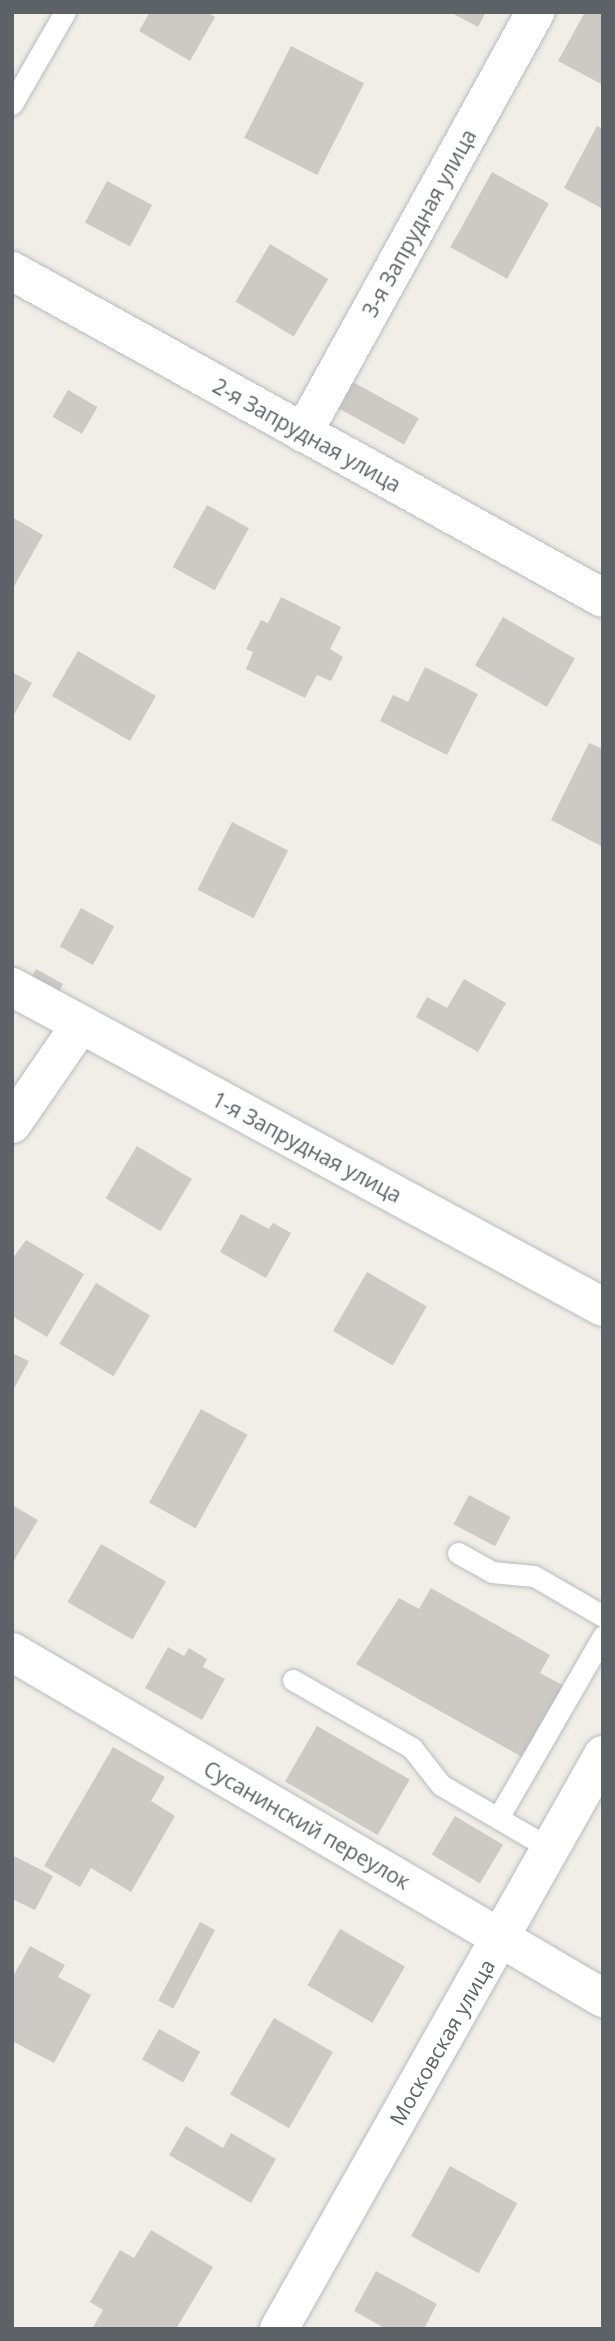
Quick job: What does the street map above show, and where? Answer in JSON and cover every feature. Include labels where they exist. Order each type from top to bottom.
[{"type":"street","name":"3-я Запрудная улица","points":[[303,433],[535,12]]},
{"type":"street","name":"2-я Запрудная улица","points":[[12,271],[603,598]]},
{"type":"street","name":"1-я Запрудная улица","points":[[12,987],[603,1307]]},
{"type":"street","points":[[12,1124],[81,1024]]},
{"type":"street","name":"Сусанинский переулок","points":[[12,1652],[603,1998]]},
{"type":"street","name":"Московская улица","points":[[279,2329],[501,1940],[603,1755]]},
{"type":"lane","points":[[12,104],[65,12]]},
{"type":"lane","points":[[458,1553],[492,1573],[534,1576],[603,1616]]},
{"type":"lane","points":[[498,1818],[603,1636]]},
{"type":"lane","points":[[293,1680],[412,1748],[442,1785],[551,1849]]},
{"type":"building","points":[[150,12],[207,12],[215,17],[190,61],[139,31]]},
{"type":"building","points":[[450,12],[486,12],[478,27]]},
{"type":"building","points":[[585,12],[603,12],[603,85],[558,61]]},
{"type":"building","points":[[291,46],[364,83],[317,175],[244,138]]},
{"type":"building","points":[[597,126],[603,129],[603,209],[564,188]]},
{"type":"building","points":[[492,172],[549,204],[507,279],[450,247]]},
{"type":"building","points":[[107,181],[152,205],[130,246],[85,222]]},
{"type":"building","points":[[270,244],[328,279],[294,336],[235,301]]},
{"type":"building","points":[[353,382],[419,418],[404,445],[338,408]]},
{"type":"building","points":[[68,390],[97,407],[82,434],[52,417]]},
{"type":"building","points":[[207,505],[249,528],[215,590],[173,567]]},
{"type":"building","points":[[12,517],[43,535],[12,590]]},
{"type":"building","points":[[281,597],[341,627],[330,649],[343,657],[331,681],[317,675],[305,698],[246,669],[253,652],[246,649],[261,620],[268,623]]},
{"type":"building","points":[[503,617],[575,658],[547,707],[475,665]]},
{"type":"building","points":[[78,651],[156,696],[130,741],[52,696]]},
{"type":"building","points":[[425,667],[478,694],[447,755],[380,721],[393,695],[408,702]]},
{"type":"building","points":[[12,672],[32,683],[12,718]]},
{"type":"building","points":[[589,743],[603,749],[603,847],[551,820]]},
{"type":"building","points":[[232,822],[288,851],[254,918],[197,890]]},
{"type":"building","points":[[81,908],[114,926],[93,965],[60,946]]},
{"type":"building","points":[[36,969],[63,984],[55,998],[28,983]]},
{"type":"building","points":[[464,979],[506,1003],[478,1052],[416,1017],[427,997],[447,1008]]},
{"type":"building","points":[[137,1146],[192,1179],[160,1231],[106,1198]]},
{"type":"building","points":[[241,1214],[269,1229],[273,1223],[291,1233],[266,1278],[220,1252]]},
{"type":"building","points":[[26,1240],[84,1274],[47,1337],[12,1316],[12,1259]]},
{"type":"building","points":[[367,1272],[427,1306],[393,1365],[333,1331]]},
{"type":"building","points":[[96,1283],[150,1315],[113,1376],[59,1344]]},
{"type":"building","points":[[12,1353],[29,1361],[12,1392]]},
{"type":"building","points":[[201,1409],[247,1435],[195,1528],[149,1503]]},
{"type":"building","points":[[469,1495],[510,1517],[495,1546],[454,1524]]},
{"type":"building","points":[[12,1505],[38,1520],[12,1564]]},
{"type":"building","points":[[101,1544],[166,1582],[132,1640],[68,1602]]},
{"type":"building","points":[[431,1588],[550,1655],[540,1673],[564,1686],[524,1758],[356,1664],[399,1598],[419,1609]]},
{"type":"building","points":[[168,1647],[184,1656],[189,1648],[207,1659],[203,1667],[225,1679],[202,1720],[145,1688]]},
{"type":"building","points":[[317,1726],[410,1780],[378,1835],[285,1781]]},
{"type":"building","points":[[113,1747],[165,1777],[151,1801],[175,1816],[131,1892],[91,1868],[80,1887],[44,1866]]},
{"type":"building","points":[[455,1816],[503,1845],[480,1883],[432,1855]]},
{"type":"building","points":[[12,1855],[53,1876],[35,1910],[12,1899]]},
{"type":"building","points":[[200,1922],[215,1930],[173,2009],[158,2001]]},
{"type":"building","points":[[340,1929],[405,1966],[372,2023],[308,1985]]},
{"type":"building","points":[[30,1946],[65,1965],[58,1977],[91,1995],[54,2063],[12,2041],[12,1978]]},
{"type":"building","points":[[274,2018],[333,2052],[289,2128],[230,2094]]},
{"type":"building","points":[[159,2029],[200,2052],[183,2082],[142,2060]]},
{"type":"building","points":[[186,2126],[223,2148],[231,2133],[276,2159],[251,2203],[169,2155]]},
{"type":"building","points":[[450,2166],[517,2203],[479,2273],[411,2236]]},
{"type":"building","points":[[151,2230],[213,2267],[176,2329],[92,2329],[103,2310],[90,2302],[120,2250],[134,2258]]},
{"type":"building","points":[[376,2271],[437,2304],[424,2329],[386,2329],[354,2311]]}]
